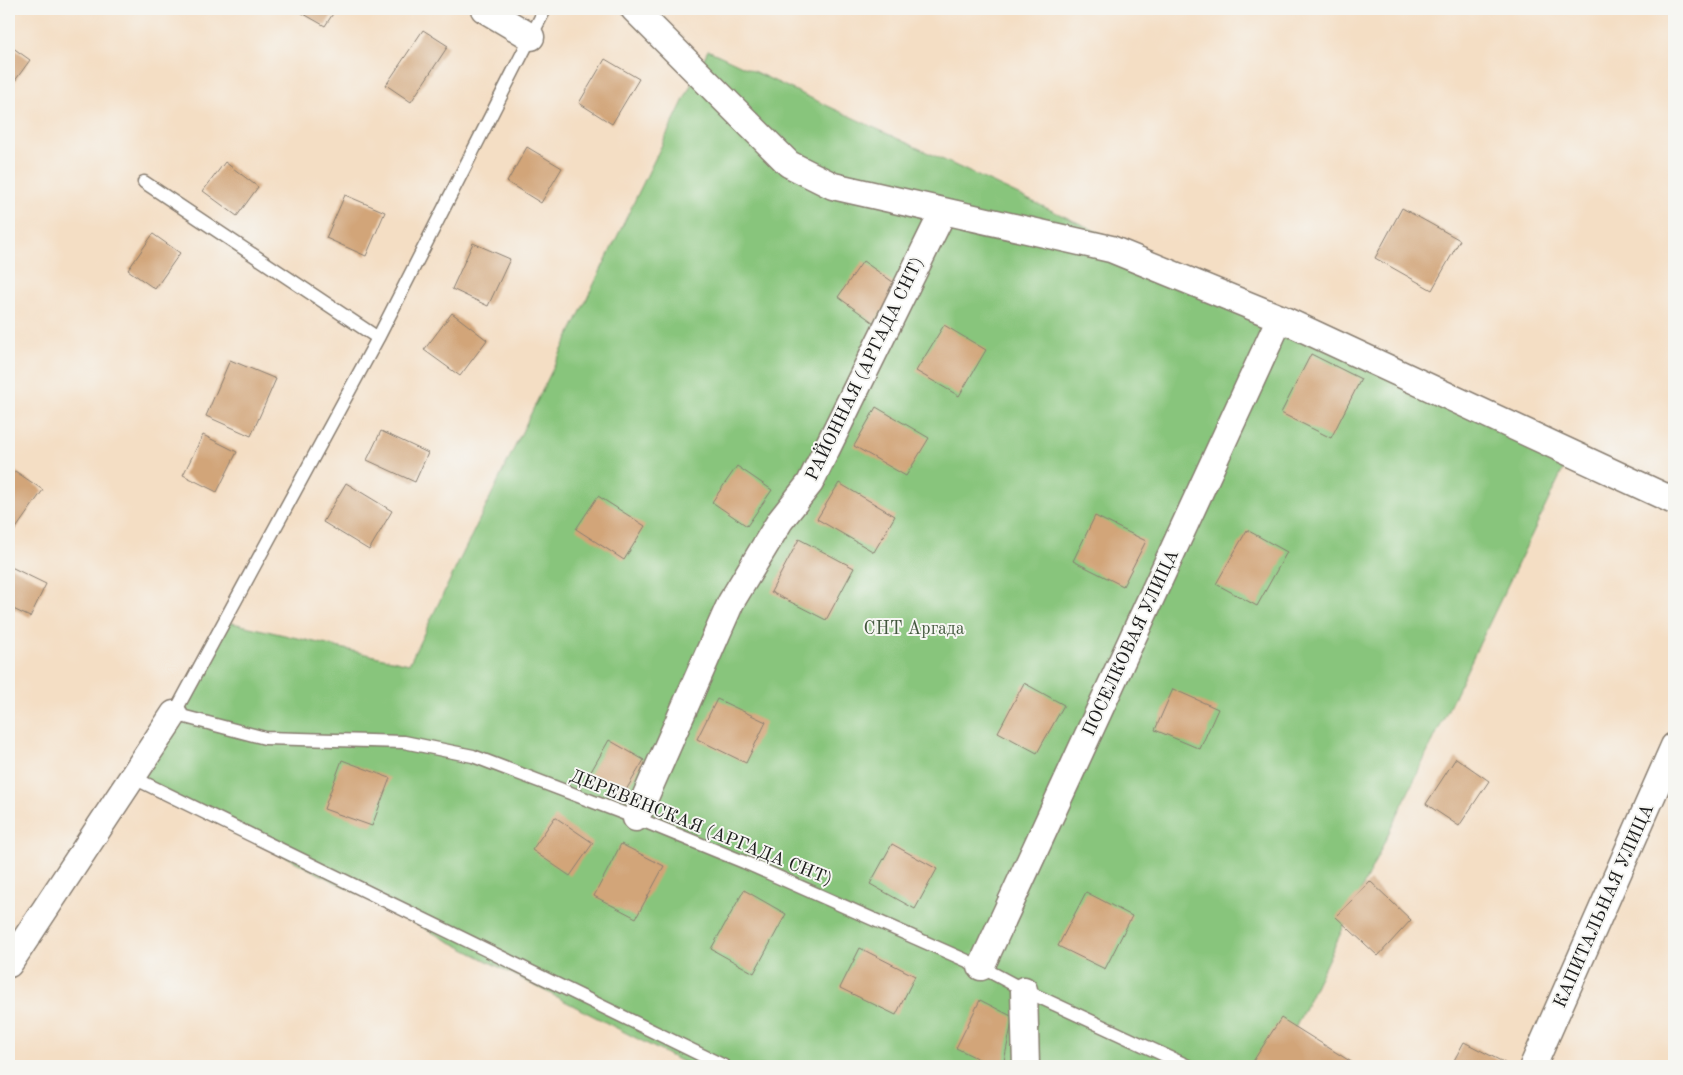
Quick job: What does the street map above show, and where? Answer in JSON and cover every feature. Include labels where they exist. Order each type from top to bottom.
[{"type":"street","points":[[484,9],[531,37]]},
{"type":"street","points":[[634,9],[789,164],[833,186],[1111,249],[1280,318],[1674,501]]},
{"type":"street","name":"РАЙОННАЯ (АРГАДА СНТ)","points":[[636,818],[730,602],[780,521],[810,483],[943,212]]},
{"type":"street","name":"ПОСЕЛКОВАЯ УЛИЦА","points":[[981,967],[1280,318]]},
{"type":"street","points":[[9,964],[174,714]]},
{"type":"street","name":"КАПИТАЛЬНАЯ УЛИЦА","points":[[1533,1066],[1674,746]]},
{"type":"street","points":[[1024,990],[1026,1066]]},
{"type":"lane","points":[[174,714],[378,338],[545,9]]},
{"type":"lane","points":[[144,182],[378,338]]},
{"type":"lane","name":"ДЕРЕВЕНСКАЯ (АРГАДА СНТ)","points":[[174,714],[265,738],[404,742],[473,756],[636,818],[744,862],[981,967],[1024,990],[1188,1066]]},
{"type":"lane","points":[[132,777],[724,1066]]},
{"type":"green space","name":"СНТ Аргада","points":[[708,50],[1571,453],[1277,1066],[690,1066],[132,777],[224,621],[409,664]]},
{"type":"building","points":[[295,9],[336,9],[325,26]]},
{"type":"building","points":[[423,30],[448,46],[411,102],[386,85]]},
{"type":"building","points":[[9,45],[30,60],[9,89]]},
{"type":"building","points":[[605,59],[639,79],[612,124],[579,103]]},
{"type":"building","points":[[527,147],[562,168],[541,203],[507,182]]},
{"type":"building","points":[[225,162],[258,187],[237,216],[203,191]]},
{"type":"building","points":[[345,195],[385,212],[366,256],[326,238]]},
{"type":"building","points":[[1402,208],[1460,240],[1432,290],[1375,258]]},
{"type":"building","points":[[153,234],[180,253],[155,289],[128,270]]},
{"type":"building","points":[[473,243],[510,259],[488,306],[452,289]]},
{"type":"building","points":[[863,261],[900,287],[874,323],[838,297]]},
{"type":"building","points":[[452,313],[487,340],[460,376],[424,350]]},
{"type":"building","points":[[944,325],[986,350],[959,396],[916,371]]},
{"type":"building","points":[[1311,354],[1361,379],[1331,438],[1281,413]]},
{"type":"building","points":[[230,360],[276,379],[251,436],[206,416]]},
{"type":"building","points":[[876,407],[929,438],[906,476],[854,446]]},
{"type":"building","points":[[381,431],[428,453],[415,482],[367,460]]},
{"type":"building","points":[[203,435],[237,452],[217,492],[183,475]]},
{"type":"building","points":[[737,466],[772,490],[747,526],[712,502]]},
{"type":"building","points":[[15,471],[43,490],[10,537],[9,479]]},
{"type":"building","points":[[346,483],[392,511],[369,550],[323,522]]},
{"type":"building","points":[[839,483],[895,516],[874,552],[817,519]]},
{"type":"building","points":[[598,496],[645,526],[624,560],[576,529]]},
{"type":"building","points":[[1095,516],[1146,541],[1123,586],[1073,561]]},
{"type":"building","points":[[1247,530],[1287,552],[1257,606],[1216,584]]},
{"type":"building","points":[[799,539],[854,568],[826,620],[771,592]]},
{"type":"building","points":[[9,566],[46,584],[30,617],[9,607]]},
{"type":"building","points":[[1024,683],[1064,705],[1037,753],[998,732]]},
{"type":"building","points":[[1173,689],[1218,709],[1200,749],[1155,730]]},
{"type":"building","points":[[717,699],[766,722],[746,763],[697,739]]},
{"type":"building","points":[[609,740],[644,760],[623,795],[589,775]]},
{"type":"building","points":[[1456,758],[1489,781],[1459,826],[1426,804]]},
{"type":"building","points":[[342,760],[390,778],[372,826],[324,809]]},
{"type":"building","points":[[555,817],[593,843],[570,876],[532,850]]},
{"type":"building","points":[[621,844],[664,866],[636,918],[594,896]]},
{"type":"building","points":[[892,844],[937,869],[915,909],[870,884]]},
{"type":"building","points":[[1370,881],[1411,920],[1378,956],[1336,917]]},
{"type":"building","points":[[744,890],[786,914],[754,973],[711,949]]},
{"type":"building","points":[[1086,892],[1132,916],[1105,969],[1058,946]]},
{"type":"building","points":[[860,948],[915,976],[896,1015],[840,988]]},
{"type":"building","points":[[980,1000],[1013,1017],[1003,1066],[993,1066],[956,1048]]},
{"type":"building","points":[[1281,1018],[1353,1063],[1351,1066],[1250,1066]]},
{"type":"building","points":[[1464,1042],[1505,1063],[1503,1066],[1451,1066]]},
{"type":"waterway","points":[[1624,9],[1674,10]]}]
